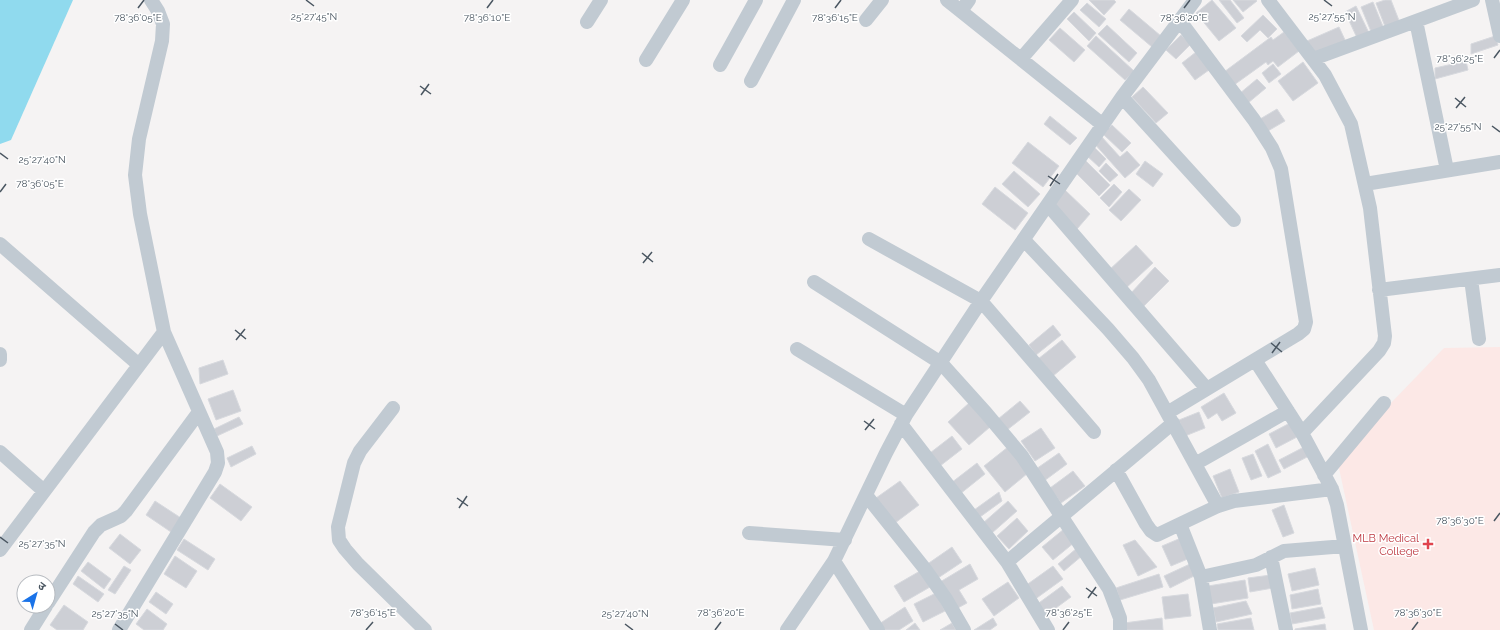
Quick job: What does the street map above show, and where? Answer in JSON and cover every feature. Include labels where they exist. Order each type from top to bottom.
[{"type":"street","points":[[119,630],[215,472],[218,463],[217,452],[164,332],[140,214],[135,175],[139,139],[162,41],[163,24],[158,11],[151,0]]},
{"type":"street","points":[[587,22],[601,0]]},
{"type":"street","points":[[646,60],[683,0]]},
{"type":"street","points":[[720,65],[756,0]]},
{"type":"street","points":[[751,81],[794,0]]},
{"type":"street","points":[[866,20],[882,0]]},
{"type":"street","points":[[947,0],[965,6],[1021,60],[1103,125]]},
{"type":"street","points":[[1021,60],[1072,0]]},
{"type":"street","points":[[1268,0],[1325,75],[1351,124],[1370,208],[1385,336],[1384,343],[1379,351],[1302,433]]},
{"type":"street","points":[[1313,59],[1416,21],[1447,4],[1473,0]]},
{"type":"street","points":[[1492,0],[1500,36]]},
{"type":"street","points":[[791,628],[834,561],[886,453],[904,420],[981,301],[1122,97],[1180,21],[1191,2]]},
{"type":"street","points":[[1007,562],[1116,470],[1170,418],[1207,389],[1304,329],[1306,322],[1281,169],[1272,148],[1254,120],[1180,21]]},
{"type":"street","points":[[1416,21],[1447,170]]},
{"type":"street","points":[[1122,97],[1234,220]]},
{"type":"street","points":[[1364,184],[1500,162]]},
{"type":"street","points":[[1048,205],[1207,389]]},
{"type":"street","points":[[869,239],[981,301],[1094,432]]},
{"type":"street","points":[[1024,240],[1133,358],[1149,380],[1218,506]]},
{"type":"street","points":[[0,244],[139,365]]},
{"type":"street","points":[[1379,290],[1500,275]]},
{"type":"street","points":[[1471,279],[1479,339]]},
{"type":"street","points":[[814,282],[941,363],[1022,456],[1109,589],[1120,618],[1120,630]]},
{"type":"street","points":[[0,549],[164,332]]},
{"type":"street","points":[[798,349],[904,420],[1007,562],[1048,630]]},
{"type":"street","points":[[0,354],[0,360]]},
{"type":"street","points":[[1255,360],[1302,433],[1332,489],[1338,511],[1361,630]]},
{"type":"street","points":[[1324,474],[1384,403]]},
{"type":"street","points":[[393,408],[360,451],[354,463],[338,527],[339,540],[358,564],[425,630]]},
{"type":"street","points":[[1195,464],[1288,411]]},
{"type":"street","points":[[56,591],[94,532],[101,525],[121,516],[126,511],[199,412]]},
{"type":"street","points":[[0,452],[44,491]]},
{"type":"street","points":[[1116,470],[1146,524],[1151,531],[1157,535],[1162,534],[1218,506],[1234,501],[1332,489]]},
{"type":"street","points":[[866,495],[925,569],[946,599],[964,630]]},
{"type":"street","points":[[1180,524],[1201,577],[1210,630]]},
{"type":"street","points":[[749,533],[845,540]]},
{"type":"street","points":[[1201,577],[1256,564],[1284,551],[1345,546]]},
{"type":"street","points":[[1271,557],[1286,630]]},
{"type":"street","points":[[834,561],[878,630]]},
{"type":"street","points":[[31,630],[41,614]]},
{"type":"shaded area","name":"MLB Medical College","points":[[1500,347],[1500,630],[1374,630],[1337,459],[1444,348]]},
{"type":"water","points":[[0,0],[73,0],[11,140],[0,144]]},
{"type":"building","points":[[1089,0],[1114,0],[1116,2],[1104,15]]},
{"type":"building","points":[[1212,0],[1236,28],[1219,41],[1196,13]]},
{"type":"building","points":[[1219,0],[1230,0],[1244,18],[1237,23]]},
{"type":"building","points":[[1233,0],[1256,0],[1257,1],[1243,12]]},
{"type":"building","points":[[1391,0],[1400,23],[1386,29],[1376,3]]},
{"type":"building","points":[[1373,2],[1384,29],[1372,34],[1361,7]]},
{"type":"building","points":[[1087,3],[1106,19],[1099,27],[1080,10]]},
{"type":"building","points":[[1356,6],[1370,35],[1358,40],[1345,12]]},
{"type":"building","points":[[1129,9],[1161,36],[1152,47],[1120,20]]},
{"type":"building","points":[[1074,12],[1096,33],[1089,41],[1067,19]]},
{"type":"building","points":[[1263,15],[1277,29],[1268,38],[1260,30],[1247,42],[1241,36]]},
{"type":"building","points":[[1107,25],[1137,53],[1129,62],[1098,34]]},
{"type":"building","points":[[1339,27],[1346,42],[1314,57],[1307,41]]},
{"type":"building","points":[[1060,28],[1085,50],[1074,62],[1049,40]]},
{"type":"building","points":[[1284,32],[1299,51],[1278,67],[1273,61],[1268,65],[1266,62],[1234,85],[1224,72],[1271,37],[1273,40]]},
{"type":"building","points":[[1181,35],[1191,44],[1176,59],[1166,50]]},
{"type":"building","points":[[1096,36],[1134,71],[1125,80],[1087,46]]},
{"type":"building","points":[[1495,36],[1498,45],[1471,54],[1471,44]]},
{"type":"building","points":[[1196,52],[1209,70],[1195,80],[1182,63]]},
{"type":"building","points":[[1466,61],[1468,70],[1435,79],[1435,68]]},
{"type":"building","points":[[1303,62],[1318,83],[1293,101],[1278,81]]},
{"type":"building","points":[[1273,64],[1281,74],[1269,83],[1262,73]]},
{"type":"building","points":[[1257,79],[1266,88],[1248,103],[1239,94]]},
{"type":"building","points":[[1143,87],[1168,113],[1156,123],[1132,97]]},
{"type":"building","points":[[1277,109],[1285,121],[1268,131],[1260,119]]},
{"type":"building","points":[[1050,116],[1077,138],[1070,145],[1044,124]]},
{"type":"building","points":[[1112,125],[1131,143],[1122,152],[1103,134]]},
{"type":"building","points":[[1101,136],[1120,157],[1127,151],[1140,165],[1125,178],[1093,142]]},
{"type":"building","points":[[1028,142],[1059,166],[1043,187],[1012,163]]},
{"type":"building","points":[[1094,147],[1106,159],[1099,167],[1086,155]]},
{"type":"building","points":[[1085,160],[1110,185],[1099,196],[1074,171]]},
{"type":"building","points":[[1145,161],[1163,174],[1153,187],[1136,174]]},
{"type":"building","points":[[1106,163],[1118,175],[1110,182],[1099,171]]},
{"type":"building","points":[[1014,171],[1040,194],[1028,207],[1002,184]]},
{"type":"building","points":[[1114,184],[1122,192],[1109,207],[1100,198]]},
{"type":"building","points":[[995,187],[1028,213],[1015,230],[982,204]]},
{"type":"building","points":[[1129,189],[1141,200],[1121,221],[1109,210]]},
{"type":"building","points":[[1065,190],[1090,214],[1077,229],[1051,204]]},
{"type":"building","points":[[1136,245],[1153,263],[1125,289],[1108,271]]},
{"type":"building","points":[[1155,267],[1169,281],[1144,306],[1131,293]]},
{"type":"building","points":[[1053,325],[1061,335],[1036,355],[1029,345]]},
{"type":"building","points":[[1062,340],[1076,357],[1053,376],[1038,359]]},
{"type":"building","points":[[223,360],[228,374],[200,384],[199,368]]},
{"type":"building","points":[[233,390],[241,411],[216,420],[208,399]]},
{"type":"building","points":[[1224,393],[1236,413],[1222,421],[1217,413],[1208,419],[1201,407]]},
{"type":"building","points":[[1020,401],[1030,412],[1007,430],[998,419]]},
{"type":"building","points":[[969,403],[990,427],[969,445],[948,422]]},
{"type":"building","points":[[1199,412],[1205,428],[1185,436],[1179,420]]},
{"type":"building","points":[[239,417],[243,424],[217,436],[214,429]]},
{"type":"building","points":[[1290,423],[1297,437],[1276,448],[1269,434]]},
{"type":"building","points":[[1041,428],[1055,448],[1035,461],[1021,441]]},
{"type":"building","points":[[952,436],[962,449],[940,466],[930,453]]},
{"type":"building","points":[[1268,444],[1281,472],[1268,478],[1255,451]]},
{"type":"building","points":[[252,446],[256,454],[231,467],[227,458]]},
{"type":"building","points":[[1008,447],[1028,473],[1005,492],[984,466]]},
{"type":"building","points":[[1304,447],[1309,456],[1284,469],[1279,460]]},
{"type":"building","points":[[1059,453],[1067,464],[1044,481],[1036,469]]},
{"type":"building","points":[[1253,454],[1262,476],[1251,480],[1242,458]]},
{"type":"building","points":[[977,463],[985,474],[960,494],[951,483]]},
{"type":"building","points":[[1230,469],[1239,492],[1222,498],[1213,476]]},
{"type":"building","points":[[1073,471],[1085,486],[1061,503],[1050,488]]},
{"type":"building","points":[[900,481],[919,505],[895,523],[876,498]]},
{"type":"building","points":[[220,484],[252,507],[241,521],[210,498]]},
{"type":"building","points":[[999,492],[1002,501],[980,517],[974,510]]},
{"type":"building","points":[[155,501],[181,518],[171,532],[146,515]]},
{"type":"building","points":[[1008,501],[1017,511],[992,533],[983,523]]},
{"type":"building","points":[[1284,505],[1294,533],[1283,537],[1272,510]]},
{"type":"building","points":[[1017,518],[1028,531],[1009,549],[997,536]]},
{"type":"building","points":[[1064,529],[1075,542],[1053,560],[1042,547]]},
{"type":"building","points":[[120,534],[141,550],[130,564],[109,548]]},
{"type":"building","points":[[1181,538],[1190,558],[1171,566],[1162,546]]},
{"type":"building","points":[[184,539],[215,559],[208,570],[177,550]]},
{"type":"building","points":[[1135,540],[1157,567],[1138,576],[1123,545]]},
{"type":"building","points":[[952,547],[962,562],[935,580],[926,565]]},
{"type":"building","points":[[1077,548],[1083,555],[1064,571],[1058,564]]},
{"type":"building","points":[[175,556],[197,571],[186,588],[164,574]]},
{"type":"building","points":[[88,562],[111,579],[104,589],[81,571]]},
{"type":"building","points":[[970,564],[978,579],[959,590],[967,603],[956,609],[940,582]]},
{"type":"building","points":[[1190,564],[1196,575],[1170,588],[1164,576]]},
{"type":"building","points":[[124,566],[131,570],[115,594],[108,590]]},
{"type":"building","points":[[1053,566],[1063,579],[1034,600],[1025,586]]},
{"type":"building","points":[[1315,568],[1319,585],[1292,591],[1288,574]]},
{"type":"building","points":[[920,571],[930,587],[904,602],[894,586]]},
{"type":"building","points":[[1159,574],[1163,587],[1120,600],[1116,588]]},
{"type":"building","points":[[1271,575],[1273,588],[1250,592],[1248,578]]},
{"type":"building","points":[[78,576],[104,594],[98,602],[73,584]]},
{"type":"building","points":[[1245,580],[1248,598],[1211,604],[1208,586]]},
{"type":"building","points":[[1008,582],[1019,598],[994,616],[982,599]]},
{"type":"building","points":[[1062,586],[1071,597],[1045,616],[1036,605]]},
{"type":"building","points":[[1318,589],[1321,604],[1292,609],[1290,595]]},
{"type":"building","points":[[156,592],[173,604],[166,614],[149,602]]},
{"type":"building","points":[[936,593],[945,611],[923,622],[914,604]]},
{"type":"building","points":[[1188,594],[1191,616],[1165,619],[1162,597]]},
{"type":"building","points":[[1246,601],[1252,614],[1216,622],[1213,608]]},
{"type":"building","points":[[64,605],[88,622],[83,630],[57,630],[50,625]]},
{"type":"building","points":[[905,607],[913,621],[899,630],[883,630],[879,624]]},
{"type":"building","points":[[1322,607],[1325,618],[1292,624],[1290,613]]},
{"type":"building","points":[[147,609],[167,624],[163,630],[144,630],[136,624]]},
{"type":"building","points":[[993,618],[997,625],[990,630],[974,630]]},
{"type":"building","points":[[1162,618],[1163,630],[1126,630],[1124,623]]},
{"type":"building","points":[[1251,618],[1254,630],[1218,630],[1217,624]]},
{"type":"building","points":[[915,623],[920,630],[906,630]]},
{"type":"building","points":[[952,623],[956,630],[940,630]]},
{"type":"building","points":[[1325,624],[1326,630],[1295,630],[1295,629]]},
{"type":"place","name":"MLB Medical College","points":[[1428,544]]}]
